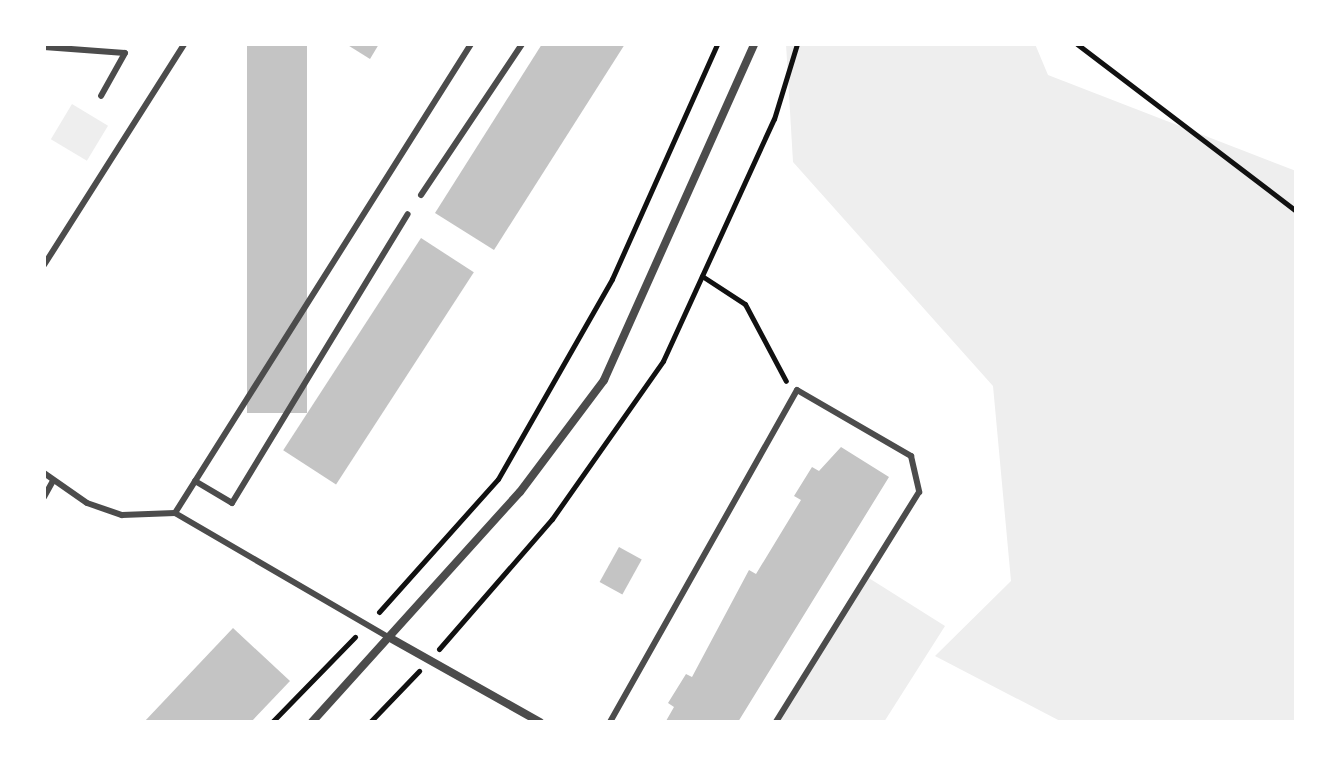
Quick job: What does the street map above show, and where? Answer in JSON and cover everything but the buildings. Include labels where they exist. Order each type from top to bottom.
[{"type":"street","points":[[312,722],[392,639],[520,492],[604,380],[754,44]]},
{"type":"street","points":[[392,639],[540,722]]},
{"type":"lane","points":[[44,265],[184,44]]},
{"type":"lane","points":[[175,513],[471,44]]},
{"type":"lane","points":[[421,195],[522,44]]},
{"type":"lane","points":[[44,47],[125,53],[101,96]]},
{"type":"lane","points":[[195,481],[232,503],[408,214]]},
{"type":"lane","points":[[610,722],[797,390],[911,456],[919,492],[776,722]]},
{"type":"lane","points":[[44,473],[53,481],[122,515],[175,513],[392,639]]},
{"type":"lane","points":[[44,497],[53,481]]},
{"type":"path","points":[[272,722],[367,625],[498,479],[612,279],[717,44]]},
{"type":"path","points":[[1077,44],[1296,211]]},
{"type":"path","points":[[702,276],[745,304],[780,375],[797,390]]},
{"type":"shaded area","points":[[786,44],[1035,44],[1048,75],[1296,171],[1296,722],[1062,722],[935,656],[1011,581],[993,386],[793,162]]},
{"type":"shaded area","points":[[72,104],[108,126],[87,161],[51,139]]},
{"type":"shaded area","points":[[864,575],[945,626],[884,722],[772,722]]}]
